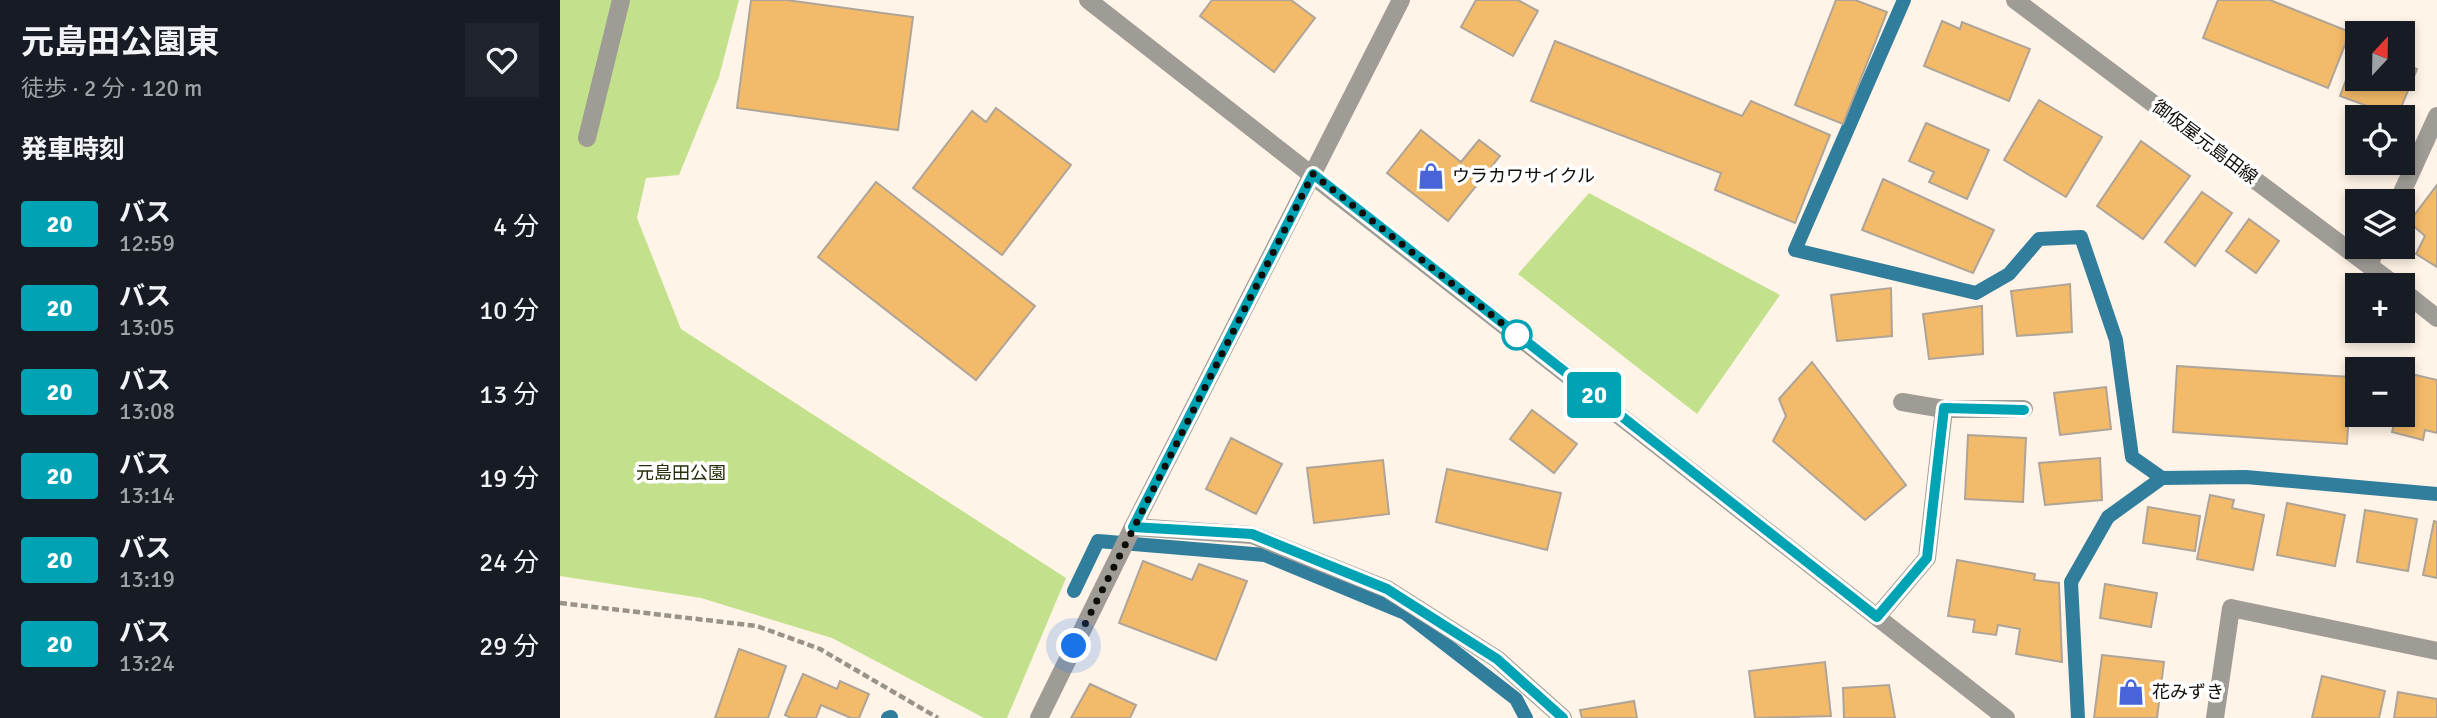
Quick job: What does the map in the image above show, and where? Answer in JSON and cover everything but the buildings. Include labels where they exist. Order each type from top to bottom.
[{"type":"street","points":[[587,138],[621,0]]},
{"type":"street","points":[[1088,0],[2006,718]]},
{"type":"street","points":[[1039,718],[1401,0]]},
{"type":"street","name":"御仮屋元島田線","points":[[2015,0],[2379,273]]},
{"type":"street","points":[[2404,189],[2437,116]]},
{"type":"street","points":[[2369,265],[2372,259]]},
{"type":"street","points":[[2415,301],[2437,318]]},
{"type":"street","points":[[1902,402],[1944,408],[2024,410]]},
{"type":"street","points":[[1877,617],[1927,558],[1944,408]]},
{"type":"street","points":[[1133,527],[1252,534],[1387,589],[1497,659],[1563,718]]},
{"type":"street","points":[[2215,718],[2231,608],[2437,652]]},
{"type":"path","points":[[560,603],[757,626],[820,649],[938,718]]},
{"type":"green space","name":"元島田公園","points":[[560,0],[739,0],[719,77],[679,175],[646,178],[637,218],[681,329],[1066,578],[1007,718],[984,718],[832,638],[701,598],[560,576]]},
{"type":"green space","points":[[1589,193],[1780,295],[1697,414],[1518,274]]},
{"type":"waterway","points":[[1904,0],[1795,250],[1976,293],[2009,274],[2039,239],[2081,237],[2116,340],[2132,457],[2162,478]]},
{"type":"waterway","points":[[2078,718],[2071,582],[2108,517],[2162,478],[2246,477],[2437,494]]},
{"type":"waterway","points":[[1074,591],[1098,541],[1265,555],[1405,613],[1516,699],[1526,718]]},
{"type":"bus line","name":"20","points":[[1563,718],[1497,659],[1387,589],[1252,534],[1133,527],[1313,174],[1877,617],[1927,558],[1944,408],[2024,410]]},
{"type":"place","name":"ウラカワサイクル","points":[[1431,176]]},
{"type":"place","name":"花みずき","points":[[2131,692]]},
{"type":"route","points":[[1074,646],[1313,174],[1517,335]]}]
